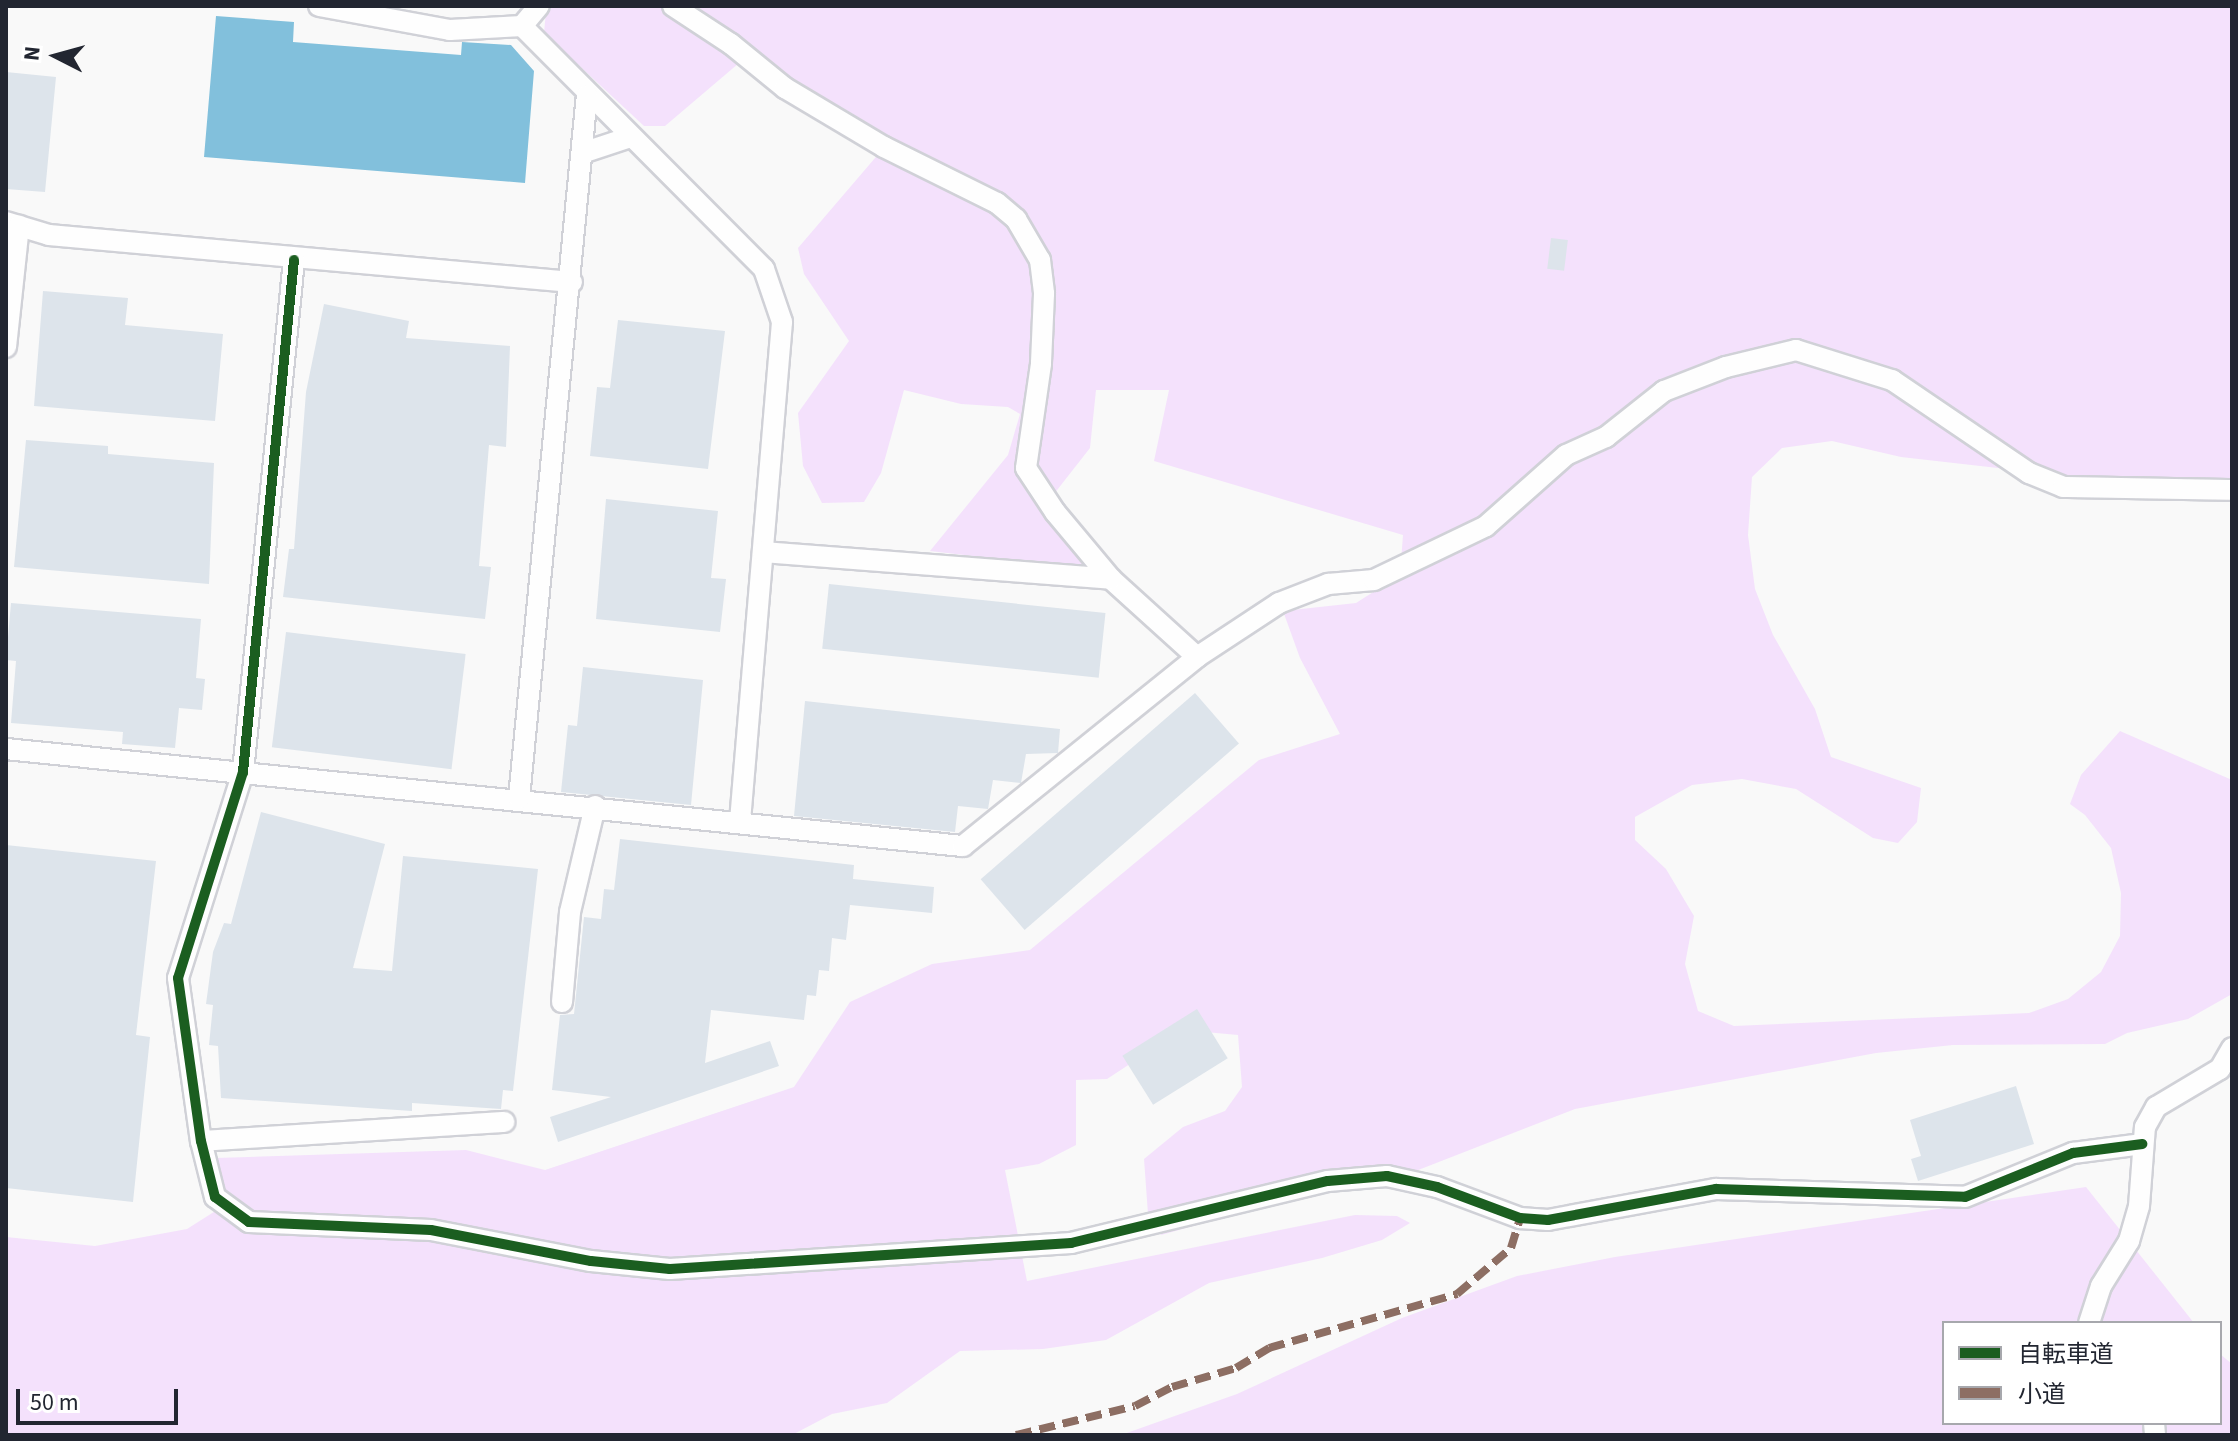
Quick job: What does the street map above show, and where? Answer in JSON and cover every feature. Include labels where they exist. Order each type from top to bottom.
[{"type":"street","points":[[319,6],[450,30],[522,26],[539,6]]},
{"type":"street","points":[[673,6],[731,44],[785,88],[884,147],[997,203],[1016,219],[1040,260],[1044,294],[1041,364],[1026,468],[1055,512],[1111,579],[1197,657]]},
{"type":"street","points":[[522,26],[587,95],[764,269],[782,322],[740,821]]},
{"type":"street","points":[[519,798],[572,282],[587,95]]},
{"type":"street","points":[[582,153],[630,137]]},
{"type":"street","points":[[6,347],[12,224],[49,235],[294,260],[572,282]]},
{"type":"street","points":[[294,260],[243,772],[178,978],[201,1141],[215,1197],[249,1222],[431,1230],[591,1261],[670,1269],[1071,1243],[1328,1181],[1387,1176],[1437,1187],[1520,1218],[1548,1220],[1716,1189],[1965,1197],[2073,1153],[2142,1144]]},
{"type":"street","points":[[6,749],[519,798],[963,846],[1197,657],[1304,590],[1374,580],[1486,526],[1554,463],[1606,437],[1664,391],[1726,367],[1788,351],[1831,358],[1892,380],[2029,473],[2063,487],[2232,490]]},
{"type":"street","points":[[763,552],[1111,579]]},
{"type":"street","points":[[562,1002],[567,927],[595,806]]},
{"type":"street","points":[[2090,1321],[2101,1286],[2129,1241],[2139,1206],[2142,1144],[2156,1107],[2220,1069],[2232,1048]]},
{"type":"street","points":[[201,1141],[504,1122]]},
{"type":"shaded area","points":[[552,6],[2232,6],[2232,485],[2065,484],[2033,472],[1901,457],[1832,441],[1782,448],[1752,477],[1748,535],[1755,589],[1773,635],[1815,709],[1831,757],[1921,788],[1917,822],[1898,843],[1873,838],[1796,789],[1742,779],[1692,785],[1635,817],[1635,840],[1666,869],[1694,916],[1685,964],[1698,1011],[1734,1026],[2029,1013],[2068,999],[2101,972],[2120,936],[2121,893],[2111,848],[2085,815],[2070,804],[2081,775],[2120,731],[2232,780],[2232,994],[2188,1019],[2127,1033],[2105,1044],[1953,1045],[1876,1053],[1575,1109],[1408,1174],[1342,1185],[1161,1235],[1148,1214],[1144,1159],[1183,1127],[1225,1111],[1242,1087],[1238,1035],[1205,1032],[1162,1043],[1107,1079],[1076,1080],[1076,1145],[1039,1164],[1005,1170],[1027,1281],[1355,1215],[1397,1216],[1410,1223],[1382,1240],[1322,1258],[1209,1283],[1106,1340],[1043,1349],[960,1351],[887,1403],[832,1414],[792,1435],[6,1435],[6,1237],[95,1246],[187,1229],[228,1203],[216,1158],[466,1150],[545,1170],[794,1087],[850,1002],[932,964],[1030,950],[1259,760],[1340,734],[1300,658],[1283,611],[1356,603],[1400,575],[1403,535],[1154,461],[1169,390],[1096,390],[1090,448],[1043,508],[1095,570],[930,551],[1008,455],[1020,414],[1008,407],[961,404],[904,390],[881,473],[864,502],[822,503],[803,466],[798,413],[849,341],[804,274],[798,248],[887,144],[752,52],[665,126],[644,126],[544,33],[546,11]]},
{"type":"shaded area","points":[[2086,1187],[2192,1321],[1942,1321],[1942,1425],[2222,1425],[2222,1356],[2232,1364],[2232,1435],[1121,1435],[1237,1394],[1402,1318],[1517,1276],[1615,1257]]},
{"type":"water","points":[[216,16],[294,22],[293,42],[461,55],[462,42],[511,45],[534,71],[525,183],[204,157]]},
{"type":"building","points":[[6,72],[56,77],[45,192],[6,189]]},
{"type":"building","points":[[1551,238],[1568,240],[1564,271],[1547,269]]},
{"type":"building","points":[[43,291],[128,298],[125,325],[223,334],[215,421],[34,406]]},
{"type":"building","points":[[324,304],[409,321],[406,338],[510,346],[506,447],[489,445],[479,566],[491,567],[485,619],[283,597],[289,549],[294,549],[306,392]]},
{"type":"building","points":[[618,320],[725,331],[708,469],[590,456],[597,387],[610,388]]},
{"type":"building","points":[[26,440],[108,446],[108,454],[214,463],[209,584],[14,567]]},
{"type":"building","points":[[606,499],[718,511],[711,578],[726,579],[720,632],[596,619]]},
{"type":"building","points":[[829,584],[1105,613],[1099,678],[822,649]]},
{"type":"building","points":[[11,603],[201,619],[196,678],[205,679],[202,710],[179,708],[175,748],[122,744],[123,732],[11,723],[16,661],[6,660]]},
{"type":"building","points":[[286,632],[466,654],[452,769],[272,747]]},
{"type":"building","points":[[583,667],[703,680],[691,805],[561,792],[568,725],[577,726]]},
{"type":"building","points":[[1195,693],[1239,744],[1025,930],[981,879]]},
{"type":"building","points":[[805,701],[1060,729],[1058,753],[1026,754],[1021,783],[993,780],[988,809],[958,806],[955,832],[794,816]]},
{"type":"building","points":[[261,812],[385,844],[353,968],[392,971],[403,856],[538,869],[513,1091],[503,1090],[501,1109],[412,1103],[412,1111],[221,1098],[218,1046],[209,1045],[213,1005],[206,1004],[213,952],[224,923],[231,924]]},
{"type":"building","points":[[620,839],[854,865],[853,879],[934,887],[932,913],[850,905],[846,940],[832,938],[829,971],[819,970],[816,996],[807,995],[804,1020],[711,1010],[705,1063],[770,1041],[779,1066],[558,1142],[550,1117],[611,1097],[552,1090],[560,1015],[574,1014],[584,917],[601,919],[604,889],[614,890]]},
{"type":"building","points":[[6,845],[156,861],[136,1035],[150,1037],[133,1202],[6,1188]]},
{"type":"building","points":[[1197,1009],[1228,1058],[1153,1105],[1122,1056]]},
{"type":"building","points":[[2016,1086],[2034,1144],[1918,1181],[1911,1159],[1921,1156],[1910,1120]]},
{"type":"marked path","points":[[1016,1435],[1135,1406],[1172,1387],[1236,1368],[1269,1348],[1457,1294],[1511,1248],[1520,1218]]},
{"type":"cycle path","points":[[294,260],[243,772],[178,978],[201,1141],[215,1197],[249,1222],[431,1230],[591,1261],[670,1269],[1071,1243],[1328,1181],[1387,1176],[1437,1187],[1520,1218],[1548,1220],[1716,1189],[1965,1197],[2073,1153],[2142,1144]]}]
